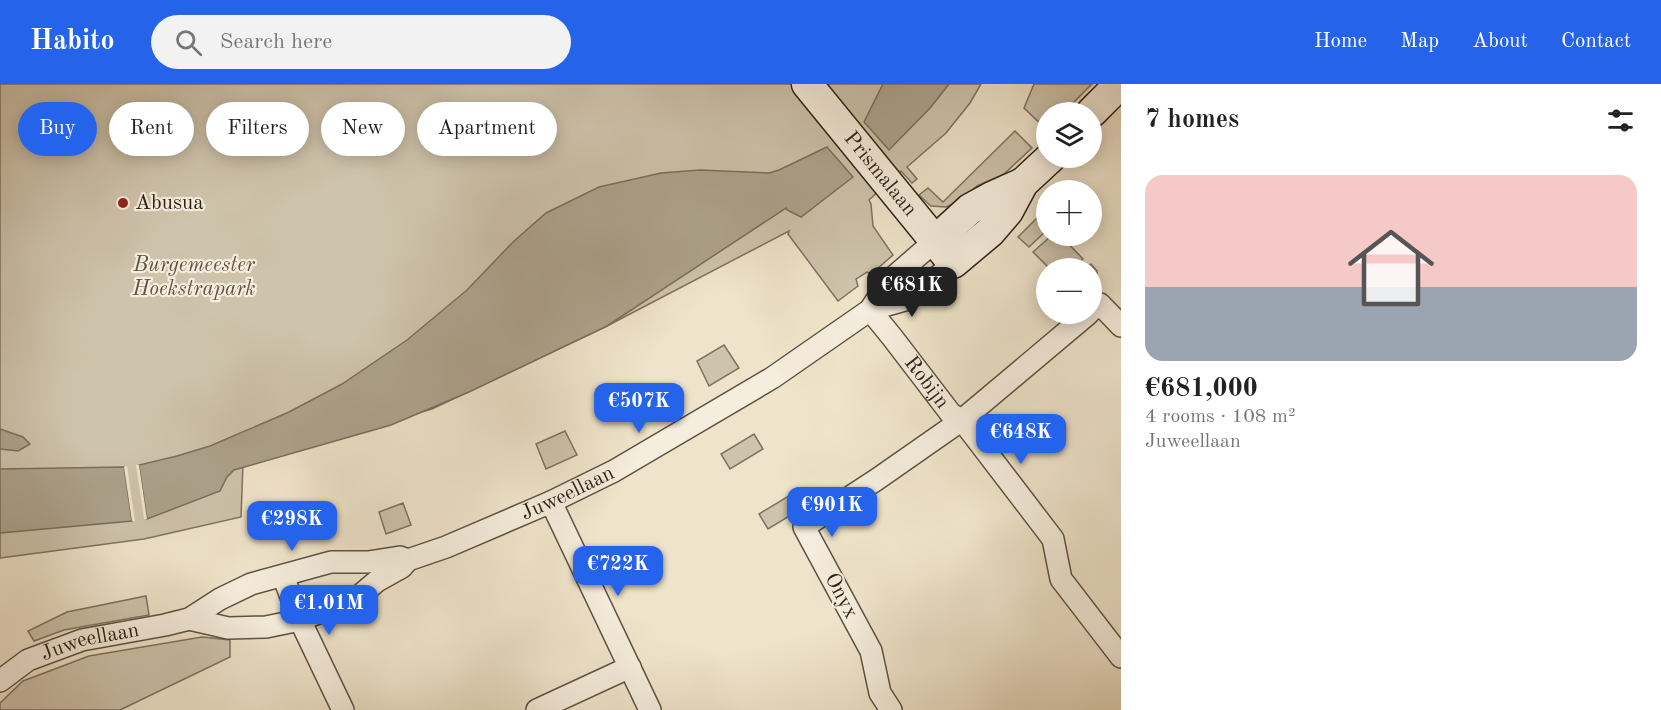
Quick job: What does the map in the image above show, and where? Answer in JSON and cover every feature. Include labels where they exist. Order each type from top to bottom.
[{"type":"street","name":"Prismalaan","points":[[807,84],[944,252]]},
{"type":"street","points":[[1102,102],[1120,84]]},
{"type":"street","name":"Juweellaan","points":[[189,619],[228,628],[266,627],[300,620],[357,598],[377,581],[402,567],[408,560],[446,547],[551,502],[615,471],[772,378],[870,310],[905,300],[933,281],[944,252],[970,209],[1023,183],[1039,168]]},
{"type":"street","name":"Juweellaan","points":[[870,310],[889,281],[944,252]]},
{"type":"street","points":[[1102,306],[1121,326]]},
{"type":"street","name":"Robijn","points":[[870,310],[951,414],[962,420],[1053,539],[1061,579],[1121,657]]},
{"type":"street","points":[[962,420],[1076,324]]},
{"type":"street","name":"Onyx","points":[[891,710],[880,693],[871,651],[804,527],[962,420]]},
{"type":"street","points":[[551,502],[650,710]]},
{"type":"street","name":"Juweellaan","points":[[0,681],[28,660],[82,640],[165,626],[189,619],[220,599],[250,584],[331,562],[368,562],[400,556],[408,560]]},
{"type":"street","points":[[283,576],[300,620],[343,710]]},
{"type":"street","points":[[537,710],[630,667]]},
{"type":"green space","name":"Burgemeester Hoekstrapark","points":[[0,84],[981,84],[970,103],[946,133],[907,167],[917,179],[912,183],[901,171],[869,200],[873,226],[893,255],[871,274],[867,272],[856,279],[858,286],[838,301],[788,234],[789,231],[607,326],[432,409],[243,464],[241,517],[144,539],[0,558]]},
{"type":"green space","points":[[1034,84],[1092,84],[1074,102],[1036,102],[1036,119],[1024,108]]},
{"type":"green space","points":[[1015,131],[1032,148],[1004,174],[977,186],[958,202],[946,207],[931,206],[919,195],[928,188],[943,202]]},
{"type":"green space","points":[[1036,219],[1036,240],[1029,247],[1018,237]]},
{"type":"green space","points":[[1040,246],[1071,246],[1082,258],[1039,258],[1033,252]]},
{"type":"green space","points":[[724,345],[739,368],[709,386],[697,361]]},
{"type":"green space","points":[[565,431],[577,455],[546,469],[536,444]]},
{"type":"green space","points":[[754,434],[763,449],[730,469],[721,454]]},
{"type":"green space","points":[[792,494],[801,509],[768,529],[759,514]]},
{"type":"green space","points":[[403,503],[411,525],[386,534],[379,512]]},
{"type":"green space","points":[[146,596],[149,615],[64,630],[34,641],[28,631],[67,612]]},
{"type":"green space","points":[[202,637],[230,640],[230,657],[120,710],[0,710],[0,703],[23,681],[89,656]]},
{"type":"shaded area","points":[[883,84],[949,84],[931,107],[889,150],[864,122]]},
{"type":"shaded area","points":[[827,147],[853,177],[801,217],[786,208],[607,326],[469,392],[391,425],[234,470],[227,477],[220,491],[147,519],[139,465],[210,446],[289,412],[342,384],[407,340],[467,290],[513,242],[546,213],[599,187],[661,173],[700,170],[769,173]]},
{"type":"shaded area","points":[[0,429],[23,437],[30,444],[18,451],[0,449]]},
{"type":"shaded area","points":[[124,467],[132,521],[0,533],[0,469]]},
{"type":"pier","points":[[136,465],[139,465],[147,519],[144,519]]},
{"type":"pier","points":[[127,466],[135,521],[132,521],[124,467]]},
{"type":"place","name":"Abusua","points":[[123,203]]}]
